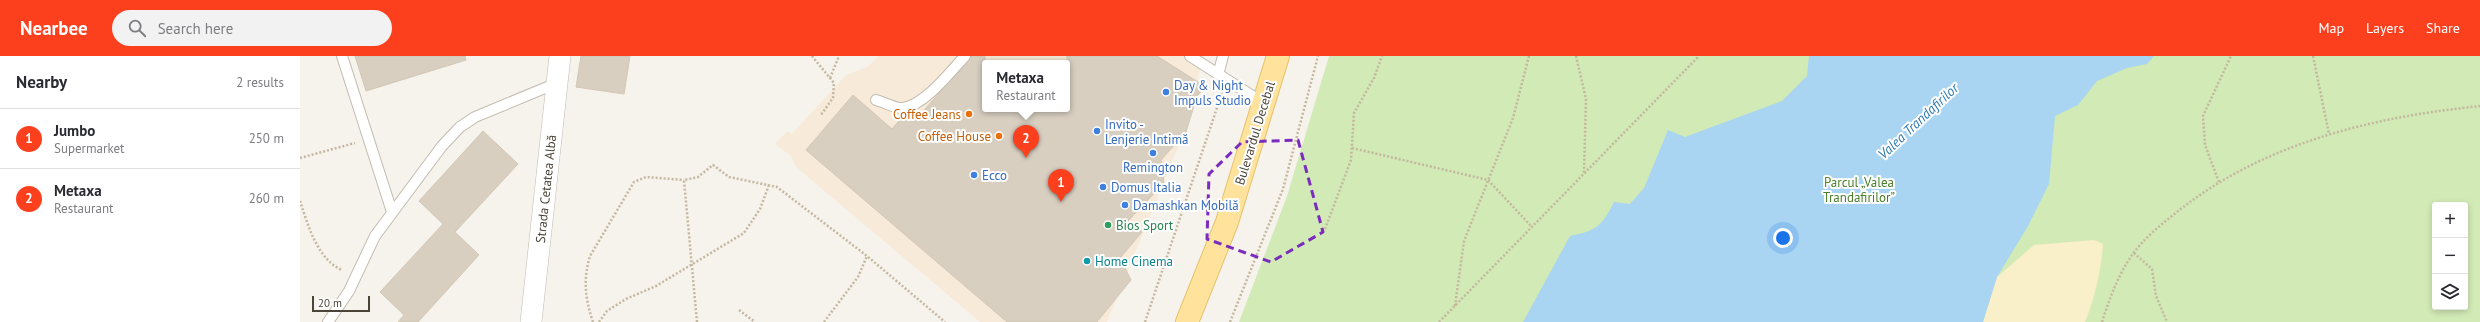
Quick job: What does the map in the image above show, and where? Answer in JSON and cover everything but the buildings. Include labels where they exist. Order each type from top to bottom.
[{"type":"main road","name":"Bulevardul Decebal","points":[[1187,322],[1227,222],[1266,100],[1278,56]]},
{"type":"street","name":"Strada Cetatea Albă","points":[[531,322],[560,56]]},
{"type":"lane","points":[[342,56],[392,212]]},
{"type":"lane","points":[[876,100],[902,108],[912,106],[924,99],[964,56]]},
{"type":"lane","points":[[1190,56],[1254,97],[1266,100]]},
{"type":"lane","points":[[1222,77],[1223,56]]},
{"type":"lane","points":[[328,322],[342,304],[375,236],[442,146],[460,127],[500,105],[557,83]]},
{"type":"path","points":[[812,56],[834,83],[833,98],[821,115]]},
{"type":"path","points":[[830,78],[839,56]]},
{"type":"path","points":[[1230,322],[1283,189],[1318,56]]},
{"type":"path","points":[[1325,229],[1351,160],[1354,113],[1374,78],[1382,56]]},
{"type":"path","points":[[1454,307],[1464,241],[1513,118],[1529,56]]},
{"type":"path","points":[[1576,56],[1586,99],[1584,174]]},
{"type":"path","points":[[1439,322],[1699,56]]},
{"type":"path","points":[[2219,182],[2205,144],[2203,116],[2231,56]]},
{"type":"path","points":[[2313,56],[2329,134]]},
{"type":"path","points":[[1146,322],[1222,77]]},
{"type":"path","points":[[2102,322],[2118,280],[2134,253],[2165,221],[2219,182],[2285,149],[2329,134],[2387,121],[2480,106]]},
{"type":"path","points":[[300,158],[368,139]]},
{"type":"path","points":[[1352,148],[1488,180],[1532,227]]},
{"type":"path","points":[[593,322],[586,295],[586,268],[590,256],[634,182],[646,177],[684,180],[698,177],[713,166],[729,177],[777,187],[867,256],[945,322]]},
{"type":"path","points":[[684,180],[697,322]]},
{"type":"path","points":[[599,322],[607,311],[626,299],[656,286],[744,232],[760,209],[769,185]]},
{"type":"path","points":[[300,201],[314,241],[334,266],[356,275]]},
{"type":"path","points":[[2134,253],[2152,269],[2156,296],[2167,322]]},
{"type":"path","points":[[824,322],[858,278],[867,256]]},
{"type":"path","points":[[739,310],[755,322]]},
{"type":"highlighted area","points":[[1298,140],[1323,232],[1271,262],[1207,239],[1209,174],[1242,142]]},
{"type":"shaded area","points":[[879,56],[1204,56],[1178,147],[1107,322],[980,322],[796,167],[791,156],[775,144],[788,131],[792,134],[846,75],[867,67]]},
{"type":"green space","name":"Parcul „Valea Trandafirilor”","points":[[1329,56],[2480,56],[2480,322],[1239,322],[1287,196]]},
{"type":"sand","points":[[2094,240],[2103,244],[2102,254],[2095,293],[2085,322],[1983,322],[1997,277],[2034,245]]},
{"type":"water","name":"Valea Trandafirilor","points":[[1809,56],[2154,56],[2147,64],[2127,68],[2097,81],[2078,105],[2055,116],[2049,184],[2028,226],[1997,277],[1983,322],[1523,322],[1570,236],[1586,232],[1597,226],[1606,217],[1614,202],[1630,204],[1644,188],[1668,130],[1685,137],[1782,101],[1807,76]]},
{"type":"place","name":"Day & Night Impuls Studio","points":[[1166,92]]},
{"type":"place","name":"Coffee Jeans","points":[[969,114]]},
{"type":"place","name":"Invito - Lenjerie Intimă","points":[[1097,131]]},
{"type":"place","name":"Coffee House","points":[[999,136]]},
{"type":"place","name":"Remington","points":[[1153,153]]},
{"type":"place","name":"Metaxa","points":[[1026,158]]},
{"type":"place","name":"Ecco","points":[[974,175]]},
{"type":"place","name":"Domus Italia","points":[[1103,187]]},
{"type":"place","name":"Jumbo","points":[[1061,202]]},
{"type":"place","name":"Damashkan Mobilă","points":[[1125,205]]},
{"type":"place","name":"Bios Sport","points":[[1108,225]]},
{"type":"place","name":"Home Cinema","points":[[1087,261]]}]
